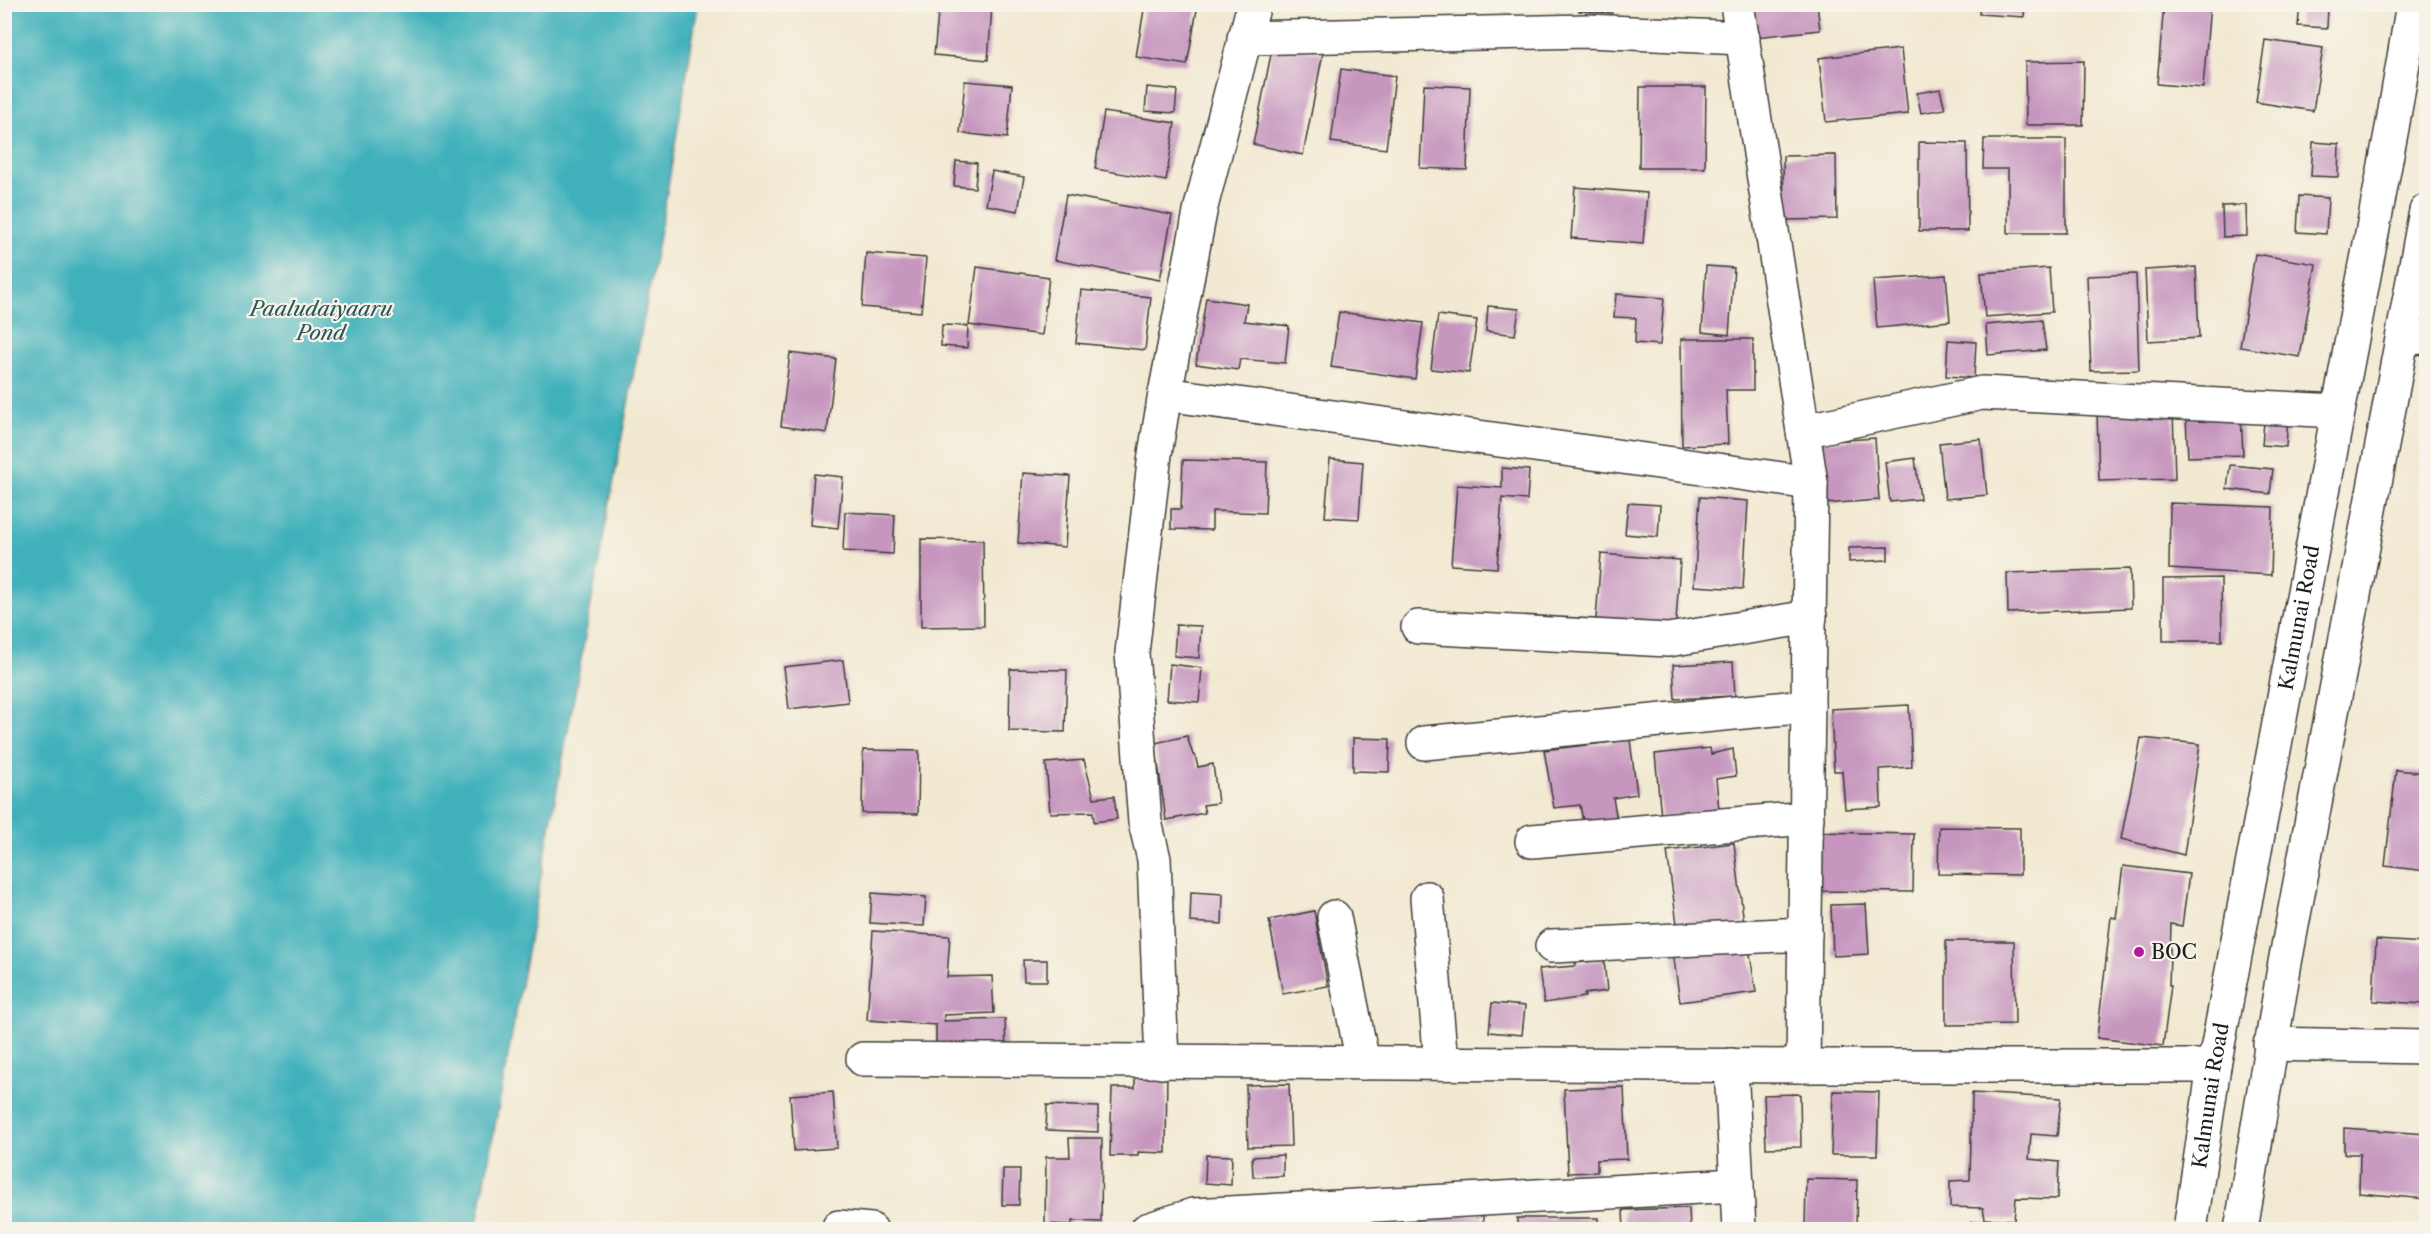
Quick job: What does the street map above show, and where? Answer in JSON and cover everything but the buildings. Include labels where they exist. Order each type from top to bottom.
[{"type":"main road","points":[[1162,1062],[1154,860],[1145,822],[1132,653],[1155,454],[1201,207],[1254,4]]},
{"type":"main road","points":[[1737,4],[1811,483],[1803,1066]]},
{"type":"main road","name":"Kalmunai Road","points":[[2190,1230],[2214,1066],[2392,128],[2413,4]]},
{"type":"main road","points":[[1244,38],[1587,31],[1743,38]]},
{"type":"main road","points":[[2241,1230],[2270,1044],[2415,338],[2427,212]]},
{"type":"main road","points":[[1803,431],[1982,393],[2338,411]]},
{"type":"main road","points":[[1166,394],[1811,483]]},
{"type":"main road","points":[[1418,627],[1668,640],[1809,617]]},
{"type":"main road","points":[[1424,742],[1808,706]]},
{"type":"main road","points":[[1532,841],[1806,818]]},
{"type":"main road","points":[[1427,898],[1441,1063]]},
{"type":"main road","points":[[1335,917],[1363,1063]]},
{"type":"main road","points":[[1552,946],[1805,934]]},
{"type":"main road","points":[[2270,1044],[2427,1047]]},
{"type":"main road","points":[[863,1059],[1803,1066],[2214,1066]]},
{"type":"main road","points":[[1731,1065],[1739,1230]]},
{"type":"main road","points":[[1147,1230],[1193,1215],[1737,1185]]},
{"type":"water","name":"Paaludaiyaaru Pond","points":[[5,4],[698,5],[669,181],[476,1229],[5,1229]]},
{"type":"place","name":"BOC","points":[[2139,952]]}]
